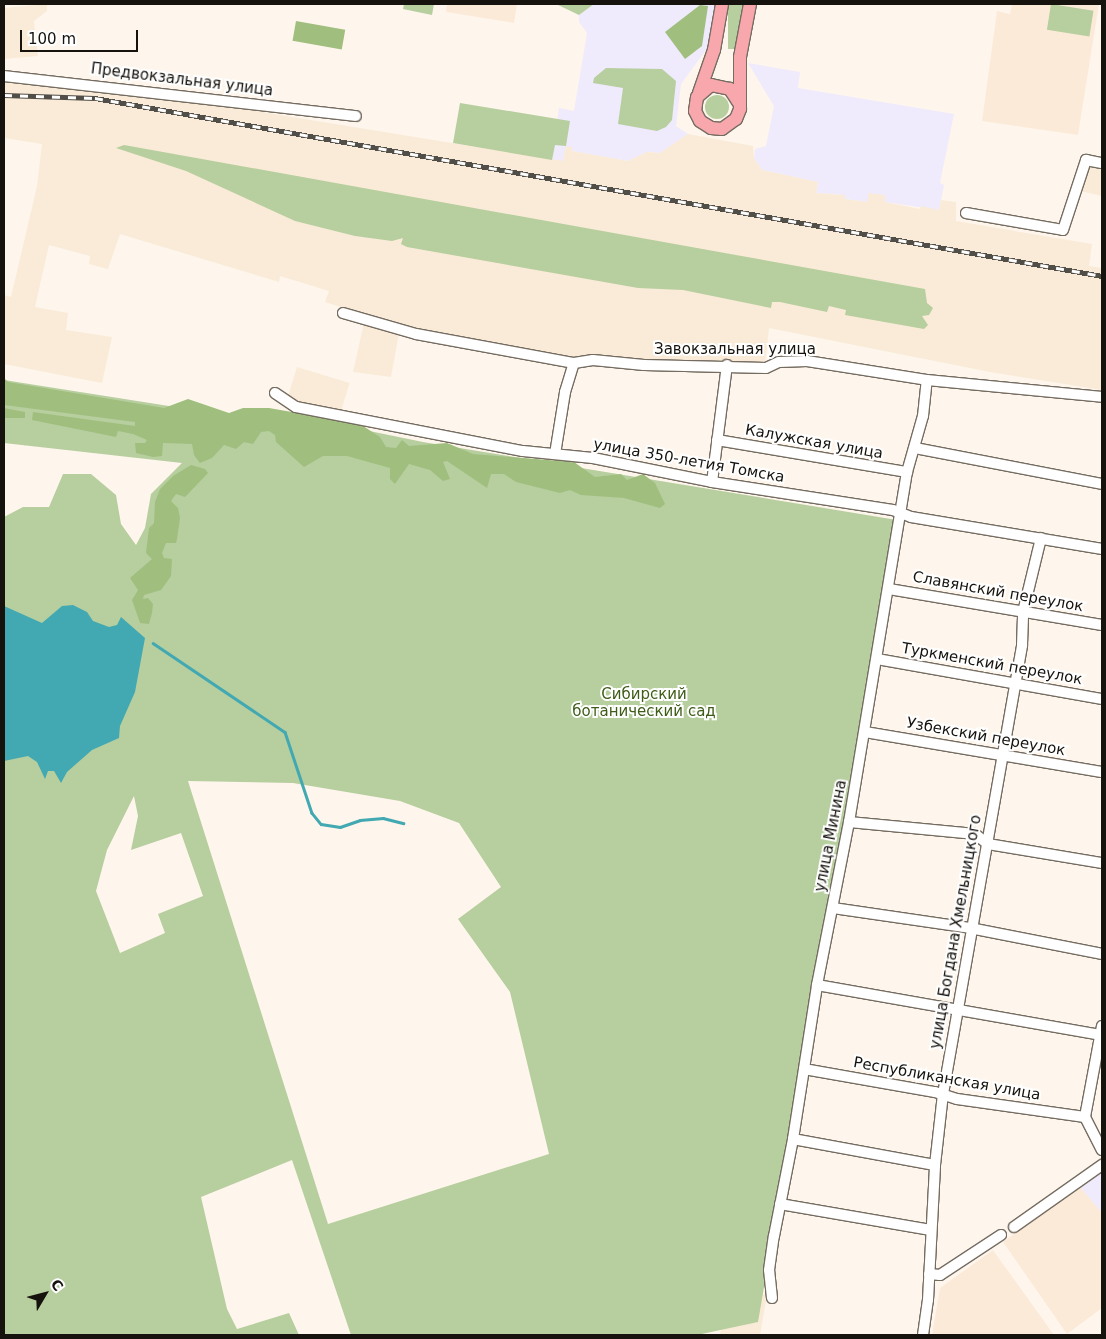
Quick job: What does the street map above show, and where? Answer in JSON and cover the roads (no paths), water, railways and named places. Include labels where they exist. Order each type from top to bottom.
[{"type":"main road","points":[[722,4],[714,50],[697,97],[695,108],[698,118],[706,126],[717,129],[733,122],[739,103],[740,57],[750,4]]},
{"type":"main road","points":[[697,97],[704,88],[720,84],[734,92],[739,103]]},
{"type":"street","name":"Предвокзальная улица","points":[[4,76],[356,116]]},
{"type":"street","points":[[966,213],[1063,230],[1086,160],[1102,163]]},
{"type":"street","name":"Завокзальная улица","points":[[342,313],[416,334],[574,363],[593,360],[644,366],[727,365],[766,368],[779,362],[807,362],[927,380],[1102,397]]},
{"type":"street","points":[[555,454],[565,392],[574,363]]},
{"type":"street","points":[[712,482],[727,365]]},
{"type":"street","name":"улица Минина","points":[[772,1298],[770,1270],[780,1204],[794,1139],[817,985],[865,732],[906,472],[915,448],[927,380]]},
{"type":"street","name":"улица 350-летия Томска","points":[[275,393],[296,407],[523,451],[592,458],[712,482],[1102,549]]},
{"type":"street","name":"Калужская улица","points":[[717,440],[906,472]]},
{"type":"street","points":[[915,448],[1102,484]]},
{"type":"street","name":"улица Богдана Хмельницкого","points":[[922,1335],[929,1274],[934,1165],[943,1094],[970,928],[988,844],[1004,754],[1015,684],[1023,612],[1041,538]]},
{"type":"street","name":"Славянский переулок","points":[[889,589],[1102,625]]},
{"type":"street","name":"Туркменский переулок","points":[[877,659],[1102,699]]},
{"type":"street","name":"Узбекский переулок","points":[[865,732],[1102,772]]},
{"type":"street","points":[[849,822],[975,834],[988,844],[1102,863]]},
{"type":"street","points":[[833,908],[970,928],[1102,954]]},
{"type":"street","points":[[817,985],[958,1008],[968,1013],[1022,1019],[1102,1032],[1085,1117],[1102,1150]]},
{"type":"street","name":"Республиканская улица","points":[[804,1070],[1085,1117]]},
{"type":"street","points":[[794,1139],[934,1165]]},
{"type":"street","points":[[1014,1227],[1102,1165]]},
{"type":"street","points":[[780,1204],[931,1230]]},
{"type":"street","points":[[929,1274],[940,1275],[1001,1235]]},
{"type":"water","points":[[73,605],[87,612],[93,621],[109,627],[117,625],[121,617],[145,638],[135,692],[120,726],[119,738],[92,750],[67,772],[61,783],[54,771],[48,771],[45,779],[37,762],[28,756],[4,761],[4,606],[42,623],[62,606]]},
{"type":"waterway","points":[[153,643],[285,732],[312,813],[321,824],[340,827],[360,820],[383,818],[403,823]]},
{"type":"railway","points":[[4,95],[95,98],[1102,276]]},
{"type":"park label","name":"Сибирский ботанический сад","points":[[644,702]]}]
